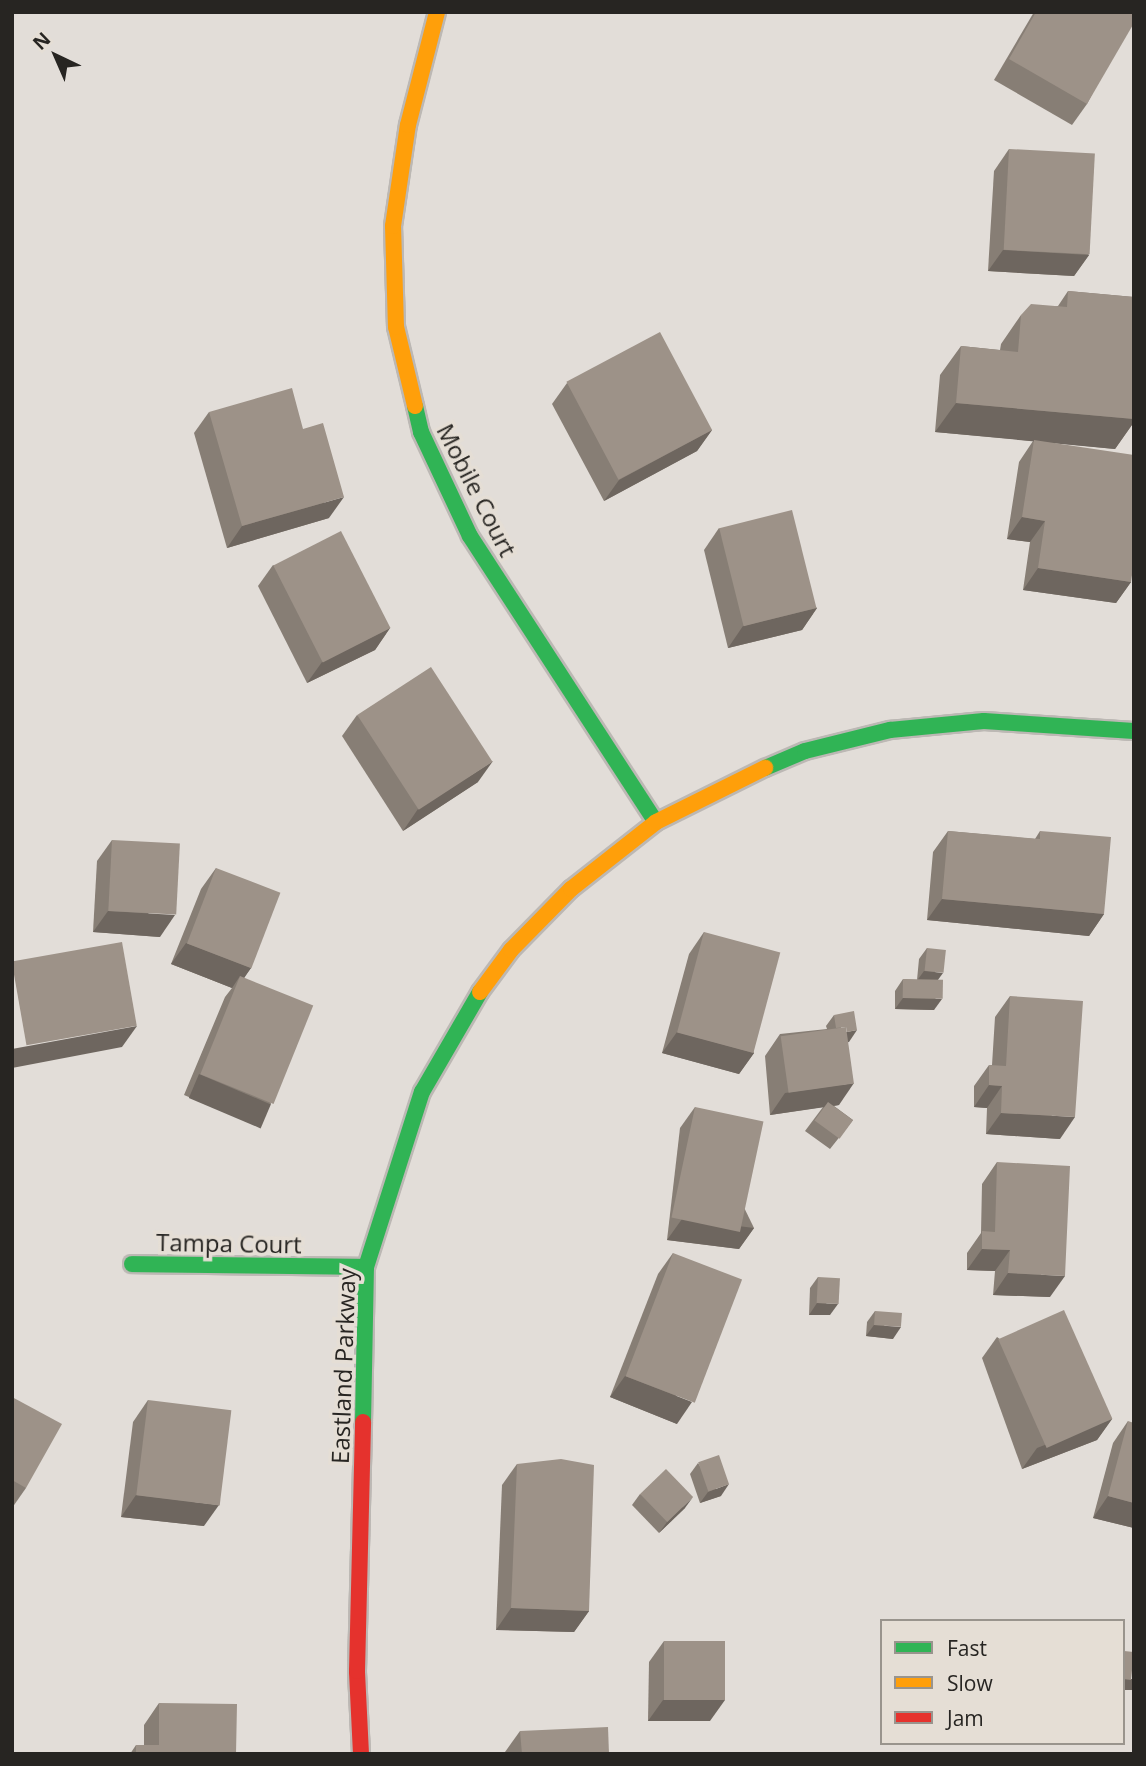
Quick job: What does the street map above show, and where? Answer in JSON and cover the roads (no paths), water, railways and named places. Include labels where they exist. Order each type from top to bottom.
[{"type":"street","name":"Mobile Court","points":[[437,12],[408,125],[393,226],[396,327],[421,432],[470,536],[656,822]]},
{"type":"street","name":"Eastland Parkway","points":[[361,1754],[357,1671],[366,1267],[422,1092],[464,1013],[511,950],[571,890],[656,822],[733,781],[806,751],[890,730],[984,721],[1134,732]]},
{"type":"street","name":"Tampa Court","points":[[132,1264],[366,1267]]}]
